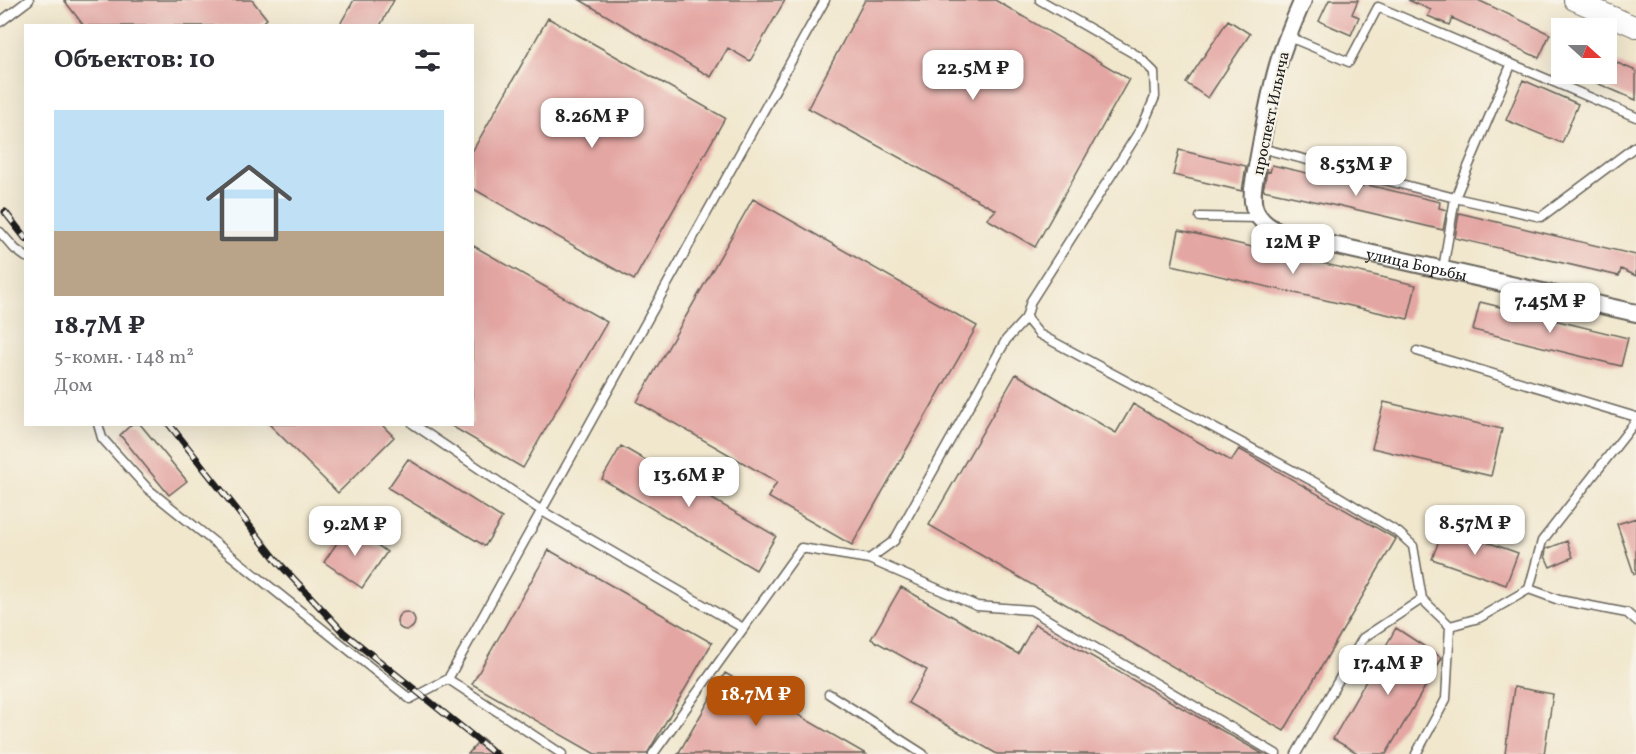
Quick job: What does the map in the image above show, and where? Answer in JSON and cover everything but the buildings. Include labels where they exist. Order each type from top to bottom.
[{"type":"street","name":"проспект Ильича","points":[[1260,218],[1254,206],[1252,194],[1261,148],[1277,67],[1287,36],[1303,0]]},
{"type":"street","points":[[1574,0],[1636,27]]},
{"type":"street","name":"улица Борьбы","points":[[1260,218],[1272,229],[1288,235],[1636,313]]},
{"type":"lane","points":[[0,22],[29,0]]},
{"type":"lane","points":[[99,426],[102,438],[148,489],[410,699],[448,680],[825,0]]},
{"type":"lane","points":[[869,559],[894,542],[1006,340],[1026,318],[1031,301],[1142,127],[1155,97],[1154,72],[1138,56],[1040,0]]},
{"type":"lane","points":[[1287,36],[1349,62],[1378,7],[1636,117]]},
{"type":"lane","points":[[1443,269],[1455,198],[1511,65]]},
{"type":"lane","points":[[1261,148],[1455,198],[1541,217],[1636,146]]},
{"type":"lane","points":[[1200,217],[1260,218]]},
{"type":"lane","points":[[0,232],[24,256]]},
{"type":"lane","points":[[1026,318],[1039,334],[1318,484],[1399,533],[1413,546],[1422,599],[1450,626],[1446,699],[1416,754]]},
{"type":"lane","points":[[1417,351],[1636,418],[1542,541],[1529,589],[1479,618],[1450,626]]},
{"type":"lane","points":[[416,426],[542,511],[743,628]]},
{"type":"lane","points":[[653,754],[801,548],[869,559],[977,606],[1031,610],[1276,754]]},
{"type":"lane","points":[[1529,589],[1559,600],[1627,613],[1636,621]]},
{"type":"lane","points":[[1296,754],[1363,638],[1422,599]]},
{"type":"lane","points":[[448,680],[562,754]]},
{"type":"lane","points":[[829,694],[923,754]]},
{"type":"railway","points":[[5,212],[24,236]]},
{"type":"railway","points":[[171,426],[278,562],[343,632],[495,754]]}]
